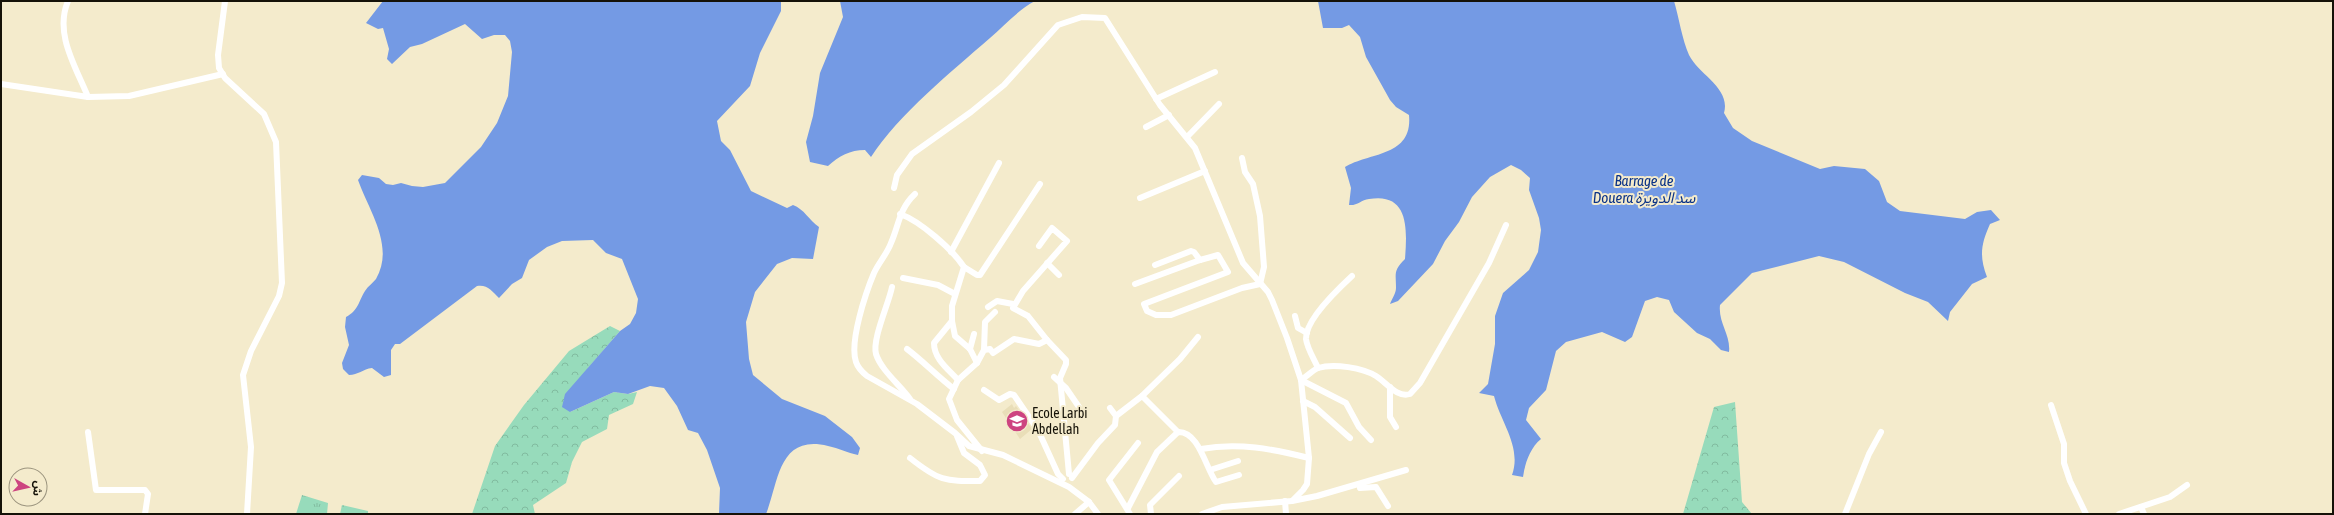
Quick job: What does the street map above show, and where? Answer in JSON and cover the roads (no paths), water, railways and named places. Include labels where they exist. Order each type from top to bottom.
[{"type":"street","points":[[68,1],[62,14],[64,38],[88,97]]},
{"type":"street","points":[[225,1],[218,55],[219,68],[223,74],[264,114],[276,142],[282,283],[279,296],[251,350],[243,375],[251,447],[247,514]]},
{"type":"street","points":[[894,188],[897,176],[912,154],[971,112],[1004,85],[1058,25],[1082,17],[1105,18],[1156,99],[1195,148],[1243,263],[1268,292],[1285,331],[1301,380],[1309,458],[1307,484],[1289,501],[1286,514]]},
{"type":"street","points":[[1156,99],[1215,72]]},
{"type":"street","points":[[1,84],[88,97],[130,96],[223,74]]},
{"type":"street","points":[[1187,137],[1219,104]]},
{"type":"street","points":[[1146,127],[1169,115]]},
{"type":"street","points":[[1242,158],[1245,172],[1253,184],[1260,216],[1264,267],[1260,284]]},
{"type":"street","points":[[951,252],[999,163]]},
{"type":"street","points":[[1140,198],[1205,171]]},
{"type":"street","points":[[900,214],[908,217],[951,252],[964,267],[977,275],[980,275],[1040,184]]},
{"type":"street","points":[[914,194],[900,214],[892,242],[875,271],[867,291],[854,351],[858,365],[867,376],[910,400],[955,433],[969,446],[982,451],[1003,455],[1065,480]]},
{"type":"street","points":[[1301,380],[1318,368],[1337,367],[1361,370],[1375,376],[1404,396],[1410,394],[1420,383],[1490,263],[1506,225]]},
{"type":"street","points":[[1013,304],[1067,241],[1052,228],[1039,246]]},
{"type":"street","points":[[1155,265],[1191,251],[1194,252],[1200,260]]},
{"type":"street","points":[[1135,284],[1200,260],[1218,255],[1228,272],[1146,301],[1144,304],[1147,311],[1156,315],[1172,315],[1242,288],[1260,284]]},
{"type":"street","points":[[1047,263],[1059,275]]},
{"type":"street","points":[[964,267],[952,306],[952,321],[955,336],[970,349],[978,363]]},
{"type":"street","points":[[1318,368],[1307,345],[1307,333],[1320,308],[1352,276]]},
{"type":"street","points":[[903,278],[938,285],[955,294]]},
{"type":"street","points":[[892,287],[880,328],[876,352],[881,363],[910,400]]},
{"type":"street","points":[[988,307],[997,301],[1013,304]]},
{"type":"street","points":[[1013,304],[1013,308],[1028,316],[1047,340],[1066,360],[1066,364],[1060,375],[1065,480]]},
{"type":"street","points":[[982,451],[957,420],[950,399],[958,380],[978,363],[984,350],[985,322],[995,312]]},
{"type":"street","points":[[1295,316],[1298,328],[1307,333]]},
{"type":"street","points":[[952,321],[934,343],[934,347],[936,356],[958,380]]},
{"type":"street","points":[[970,349],[974,334]]},
{"type":"street","points":[[1065,480],[1115,425],[1113,414],[1142,396],[1183,355],[1198,337]]},
{"type":"street","points":[[984,350],[990,349],[993,353],[1014,339],[1039,344],[1047,340]]},
{"type":"street","points":[[907,349],[923,361],[933,374],[954,389]]},
{"type":"street","points":[[1054,377],[1079,407]]},
{"type":"street","points":[[1301,380],[1346,403],[1359,427],[1370,440]]},
{"type":"street","points":[[1390,387],[1390,417],[1396,428]]},
{"type":"street","points":[[984,390],[999,400],[1010,394],[1014,395],[1038,430],[1065,480],[1098,514]]},
{"type":"street","points":[[1142,396],[1178,432],[1185,433],[1201,449],[1214,480],[1218,483],[1239,475]]},
{"type":"street","points":[[1303,401],[1315,407],[1350,438]]},
{"type":"street","points":[[2051,405],[2064,444],[2064,463],[2070,481],[2086,514]]},
{"type":"street","points":[[88,432],[96,490],[145,490],[148,494],[145,514]]},
{"type":"street","points":[[1129,511],[1157,452],[1178,432]]},
{"type":"street","points":[[1845,514],[1869,454],[1881,432]]},
{"type":"street","points":[[910,458],[941,479],[951,482],[980,481],[984,475],[983,469],[964,453],[955,433]]},
{"type":"street","points":[[1129,511],[1108,480],[1138,443]]},
{"type":"street","points":[[1201,449],[1236,445],[1282,451],[1309,458]]},
{"type":"street","points":[[1210,470],[1238,461]]},
{"type":"street","points":[[1202,514],[1222,507],[1289,501],[1337,491],[1406,470]]},
{"type":"street","points":[[1151,514],[1150,505],[1179,476]]},
{"type":"street","points":[[2119,514],[2170,498],[2187,485]]},
{"type":"street","points":[[1337,491],[1344,492],[1374,486],[1388,506]]},
{"type":"street","points":[[1075,514],[1088,502]]},
{"type":"street","points":[[2141,507],[2144,514]]},
{"type":"water","points":[[383,1],[781,1],[781,11],[760,53],[750,86],[717,121],[721,141],[730,150],[751,191],[787,208],[793,205],[797,207],[819,227],[813,259],[792,258],[777,264],[755,292],[746,322],[749,359],[753,375],[782,399],[825,416],[852,437],[860,448],[858,455],[828,446],[812,444],[799,447],[790,454],[783,464],[766,514],[719,514],[720,488],[707,450],[698,433],[688,430],[677,406],[664,388],[650,386],[628,394],[614,392],[570,412],[562,407],[565,394],[620,331],[630,324],[636,313],[638,299],[622,259],[606,253],[593,240],[562,241],[547,247],[529,260],[522,278],[512,284],[499,298],[487,287],[477,286],[400,344],[395,344],[391,350],[391,375],[384,377],[372,368],[349,375],[343,369],[342,363],[349,345],[345,327],[346,317],[356,309],[366,289],[376,279],[381,267],[383,254],[382,241],[374,216],[358,180],[362,175],[379,178],[386,184],[393,185],[401,183],[423,187],[445,183],[481,147],[497,123],[508,96],[512,52],[510,41],[505,35],[494,35],[482,39],[465,24],[422,44],[410,47],[392,64],[387,59],[389,49],[383,28],[378,29],[366,23]]},
{"type":"water","points":[[840,1],[1035,1],[1017,13],[926,94],[896,125],[871,157],[865,150],[854,151],[836,159],[828,166],[810,162],[806,142],[813,116],[820,73],[843,17]]},
{"type":"water","name":"Barrage de Douera سد الدويرة","points":[[1318,1],[1674,1],[1682,35],[1689,55],[1719,89],[1725,104],[1724,113],[1733,128],[1752,141],[1820,169],[1834,166],[1865,169],[1879,181],[1887,202],[1900,211],[1965,219],[1977,212],[1991,210],[2000,220],[1990,224],[1983,244],[1982,256],[1984,270],[1987,277],[1972,284],[1950,312],[1948,321],[1928,302],[1905,293],[1844,262],[1819,256],[1752,273],[1720,305],[1721,318],[1728,340],[1729,352],[1721,350],[1710,339],[1697,333],[1674,312],[1669,300],[1657,297],[1645,301],[1632,337],[1625,342],[1602,332],[1566,342],[1556,351],[1546,390],[1529,408],[1526,420],[1541,439],[1529,456],[1523,477],[1512,475],[1514,465],[1513,445],[1494,396],[1479,393],[1488,384],[1495,344],[1495,316],[1503,293],[1529,270],[1538,252],[1541,230],[1539,218],[1529,190],[1530,178],[1521,170],[1511,165],[1490,177],[1472,197],[1459,222],[1445,241],[1433,264],[1398,301],[1390,304],[1396,290],[1397,269],[1405,259],[1406,237],[1403,216],[1399,208],[1392,201],[1382,198],[1364,200],[1354,205],[1349,205],[1351,188],[1345,167],[1388,151],[1397,146],[1404,139],[1408,129],[1409,115],[1396,107],[1390,100],[1366,57],[1360,37],[1349,25],[1342,28],[1323,28]]},
{"type":"place","name":"Ecole Larbi Abdellah","points":[[1017,421]]}]
